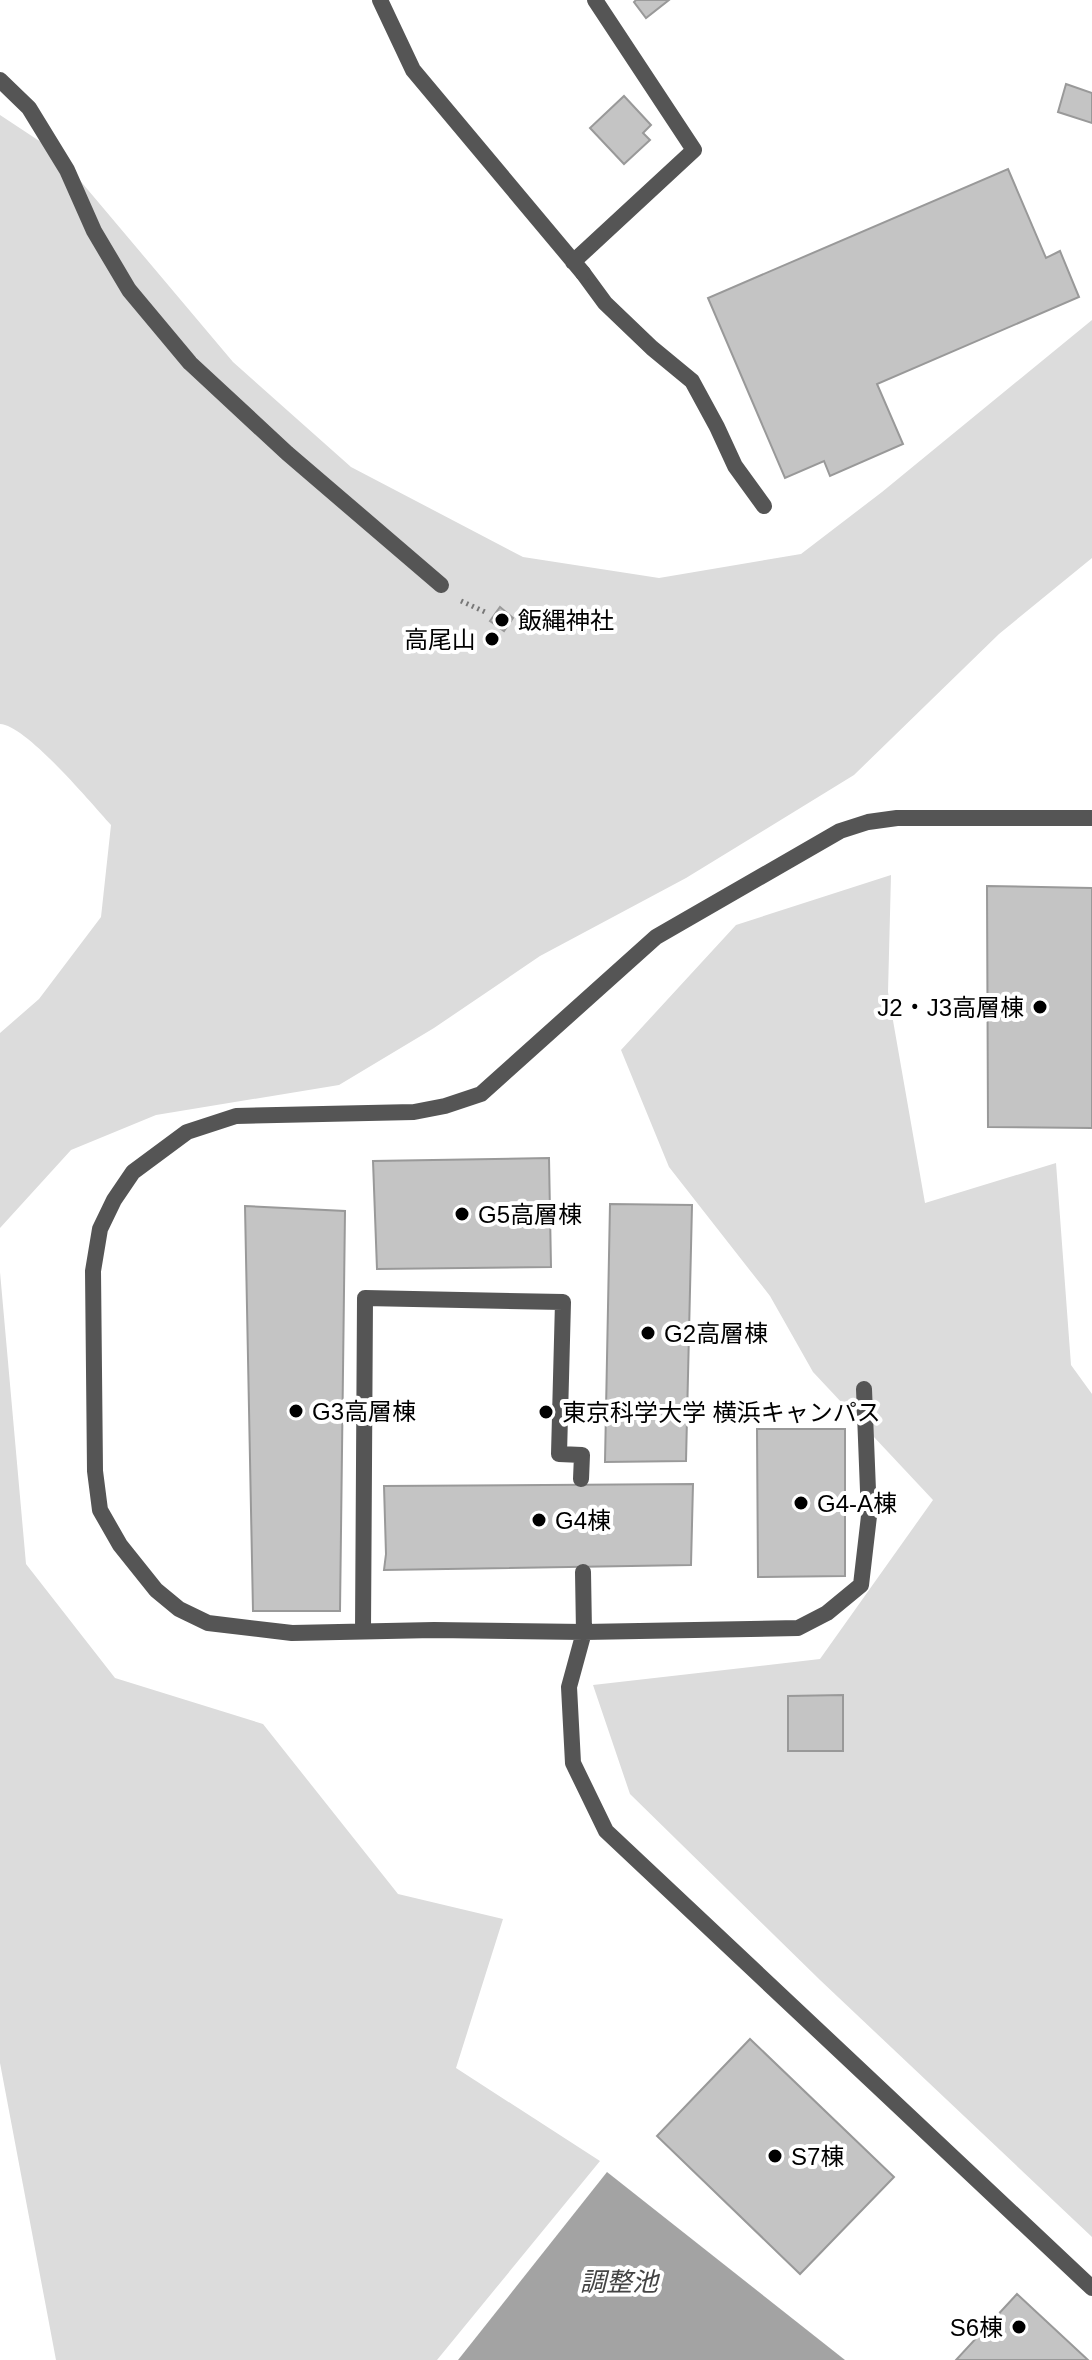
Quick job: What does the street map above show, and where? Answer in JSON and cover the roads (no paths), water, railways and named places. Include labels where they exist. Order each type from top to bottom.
[{"type":"street","points":[[380,0],[413,70],[615,312],[692,381],[735,466],[764,506]]},
{"type":"street","points":[[578,268],[694,150],[595,0]]},
{"type":"street","points":[[0,80],[29,108],[67,170],[94,231],[129,290],[190,363],[287,453],[441,585]]},
{"type":"street","points":[[864,1389],[869,1516],[861,1585],[827,1613],[798,1628],[292,1633],[208,1623],[179,1609],[156,1590],[120,1545],[100,1510],[95,1471],[93,1271],[100,1229],[114,1200],[133,1172],[187,1132],[236,1116],[414,1112],[481,1094],[656,937],[840,831],[868,822],[897,818],[1092,818]]},
{"type":"street","points":[[363,1631],[365,1298],[563,1302],[559,1454],[582,1455],[581,1479]]},
{"type":"street","points":[[583,1572],[584,1632],[569,1687],[573,1763],[606,1831],[1092,2288]]},
{"type":"water","name":"調整池","points":[[607,2172],[845,2360],[458,2360]]},
{"type":"place","name":"飯縄神社","points":[[502,620]]},
{"type":"place","name":"高尾山","points":[[492,639]]},
{"type":"place","name":"J2・J3高層棟","points":[[1040,1007]]},
{"type":"place","name":"G5高層棟","points":[[462,1214]]},
{"type":"place","name":"G2高層棟","points":[[648,1333]]},
{"type":"place","name":"G3高層棟","points":[[296,1411]]},
{"type":"place","name":"東京科学大学 横浜キャンパス","points":[[546,1412]]},
{"type":"place","name":"G4-A棟","points":[[801,1503]]},
{"type":"place","name":"G4棟","points":[[539,1520]]},
{"type":"place","name":"S7棟","points":[[775,2156]]},
{"type":"place","name":"S6棟","points":[[1019,2327]]}]
